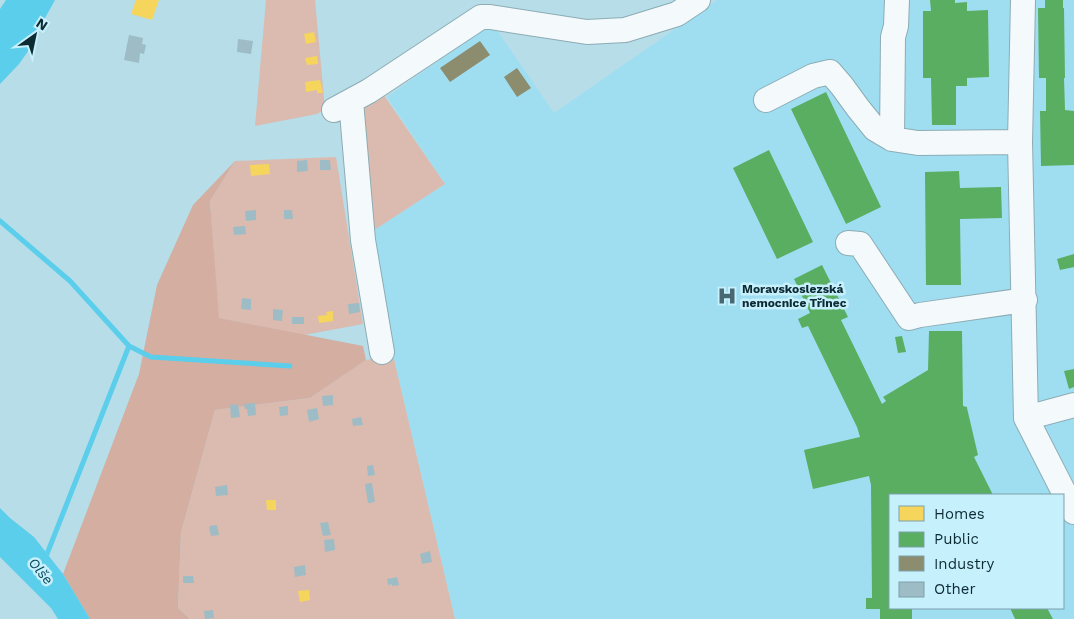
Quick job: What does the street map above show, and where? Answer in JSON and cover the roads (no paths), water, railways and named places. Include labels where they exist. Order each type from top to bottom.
[{"type":"lane","points":[[382,352],[343,106],[481,17],[587,32],[625,30],[677,14],[698,0]]},
{"type":"lane","points":[[892,139],[893,37],[896,26],[897,0]]},
{"type":"lane","points":[[1023,0],[1020,142],[1025,300],[1026,418],[1074,512]]},
{"type":"lane","points":[[766,100],[813,76],[830,72],[875,129],[892,139],[918,143],[1020,142]]},
{"type":"lane","points":[[848,243],[860,244],[909,318],[920,314],[1025,300]]},
{"type":"lane","points":[[1026,418],[1074,405]]},
{"type":"water","points":[[6,0],[55,0],[36,40],[19,64],[0,84],[0,9]]},
{"type":"water","name":"Olše","points":[[0,508],[34,537],[63,574],[90,619],[58,619],[51,608],[0,557]]},
{"type":"waterway","name":"Olše","points":[[0,221],[70,281],[129,346],[45,559]]},
{"type":"waterway","points":[[129,346],[151,357],[290,366]]},
{"type":"place","name":"Moravskoslezská nemocnice Třinec","points":[[727,296]]}]
